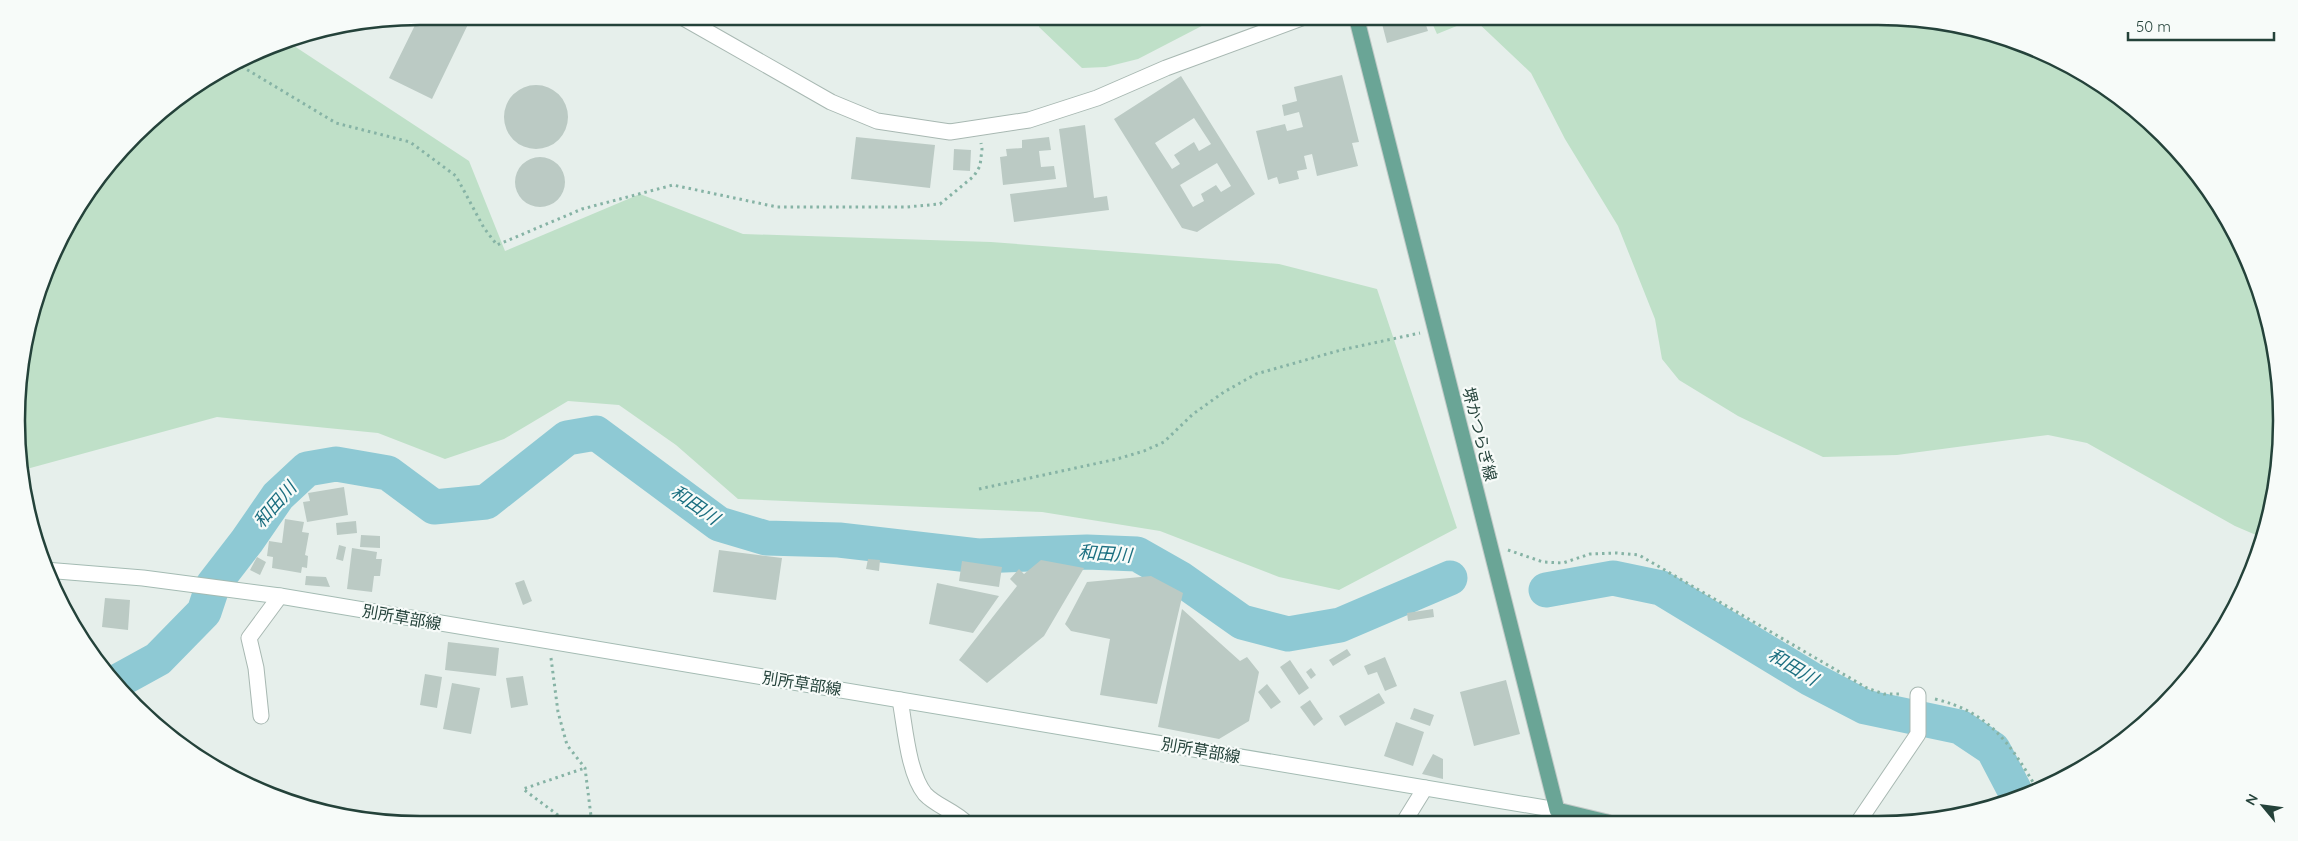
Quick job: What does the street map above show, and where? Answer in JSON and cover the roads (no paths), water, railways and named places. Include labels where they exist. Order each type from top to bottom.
[{"type":"main road","points":[[696,25],[831,102],[877,121],[950,132],[1030,120],[1097,98],[1166,68],[1283,25]]},
{"type":"main road","name":"堺かつらぎ線","points":[[1358,25],[1557,810]]},
{"type":"main road","name":"別所草部線","points":[[55,571],[142,578],[280,596],[1557,810]]},
{"type":"main road","points":[[261,716],[256,668],[249,638],[280,596]]},
{"type":"main road","points":[[1862,816],[1918,734],[1918,695]]},
{"type":"main road","points":[[900,700],[911,762],[919,784],[926,795],[959,816]]},
{"type":"main road","points":[[1408,816],[1425,788]]},
{"type":"main road","points":[[1557,810],[1582,816]]},
{"type":"waterway","name":"和田川","points":[[121,679],[158,659],[204,612],[213,585],[247,541],[278,496],[307,469],[336,464],[388,473],[434,507],[486,502],[567,438],[596,433],[719,524],[766,538],[839,540],[978,556],[1087,552],[1137,554],[1181,579],[1242,622],[1288,634],[1340,625],[1450,578]]},
{"type":"waterway","name":"和田川","points":[[1546,590],[1613,578],[1661,588],[1811,679],[1865,707],[1960,727],[1993,749],[2015,791]]}]
